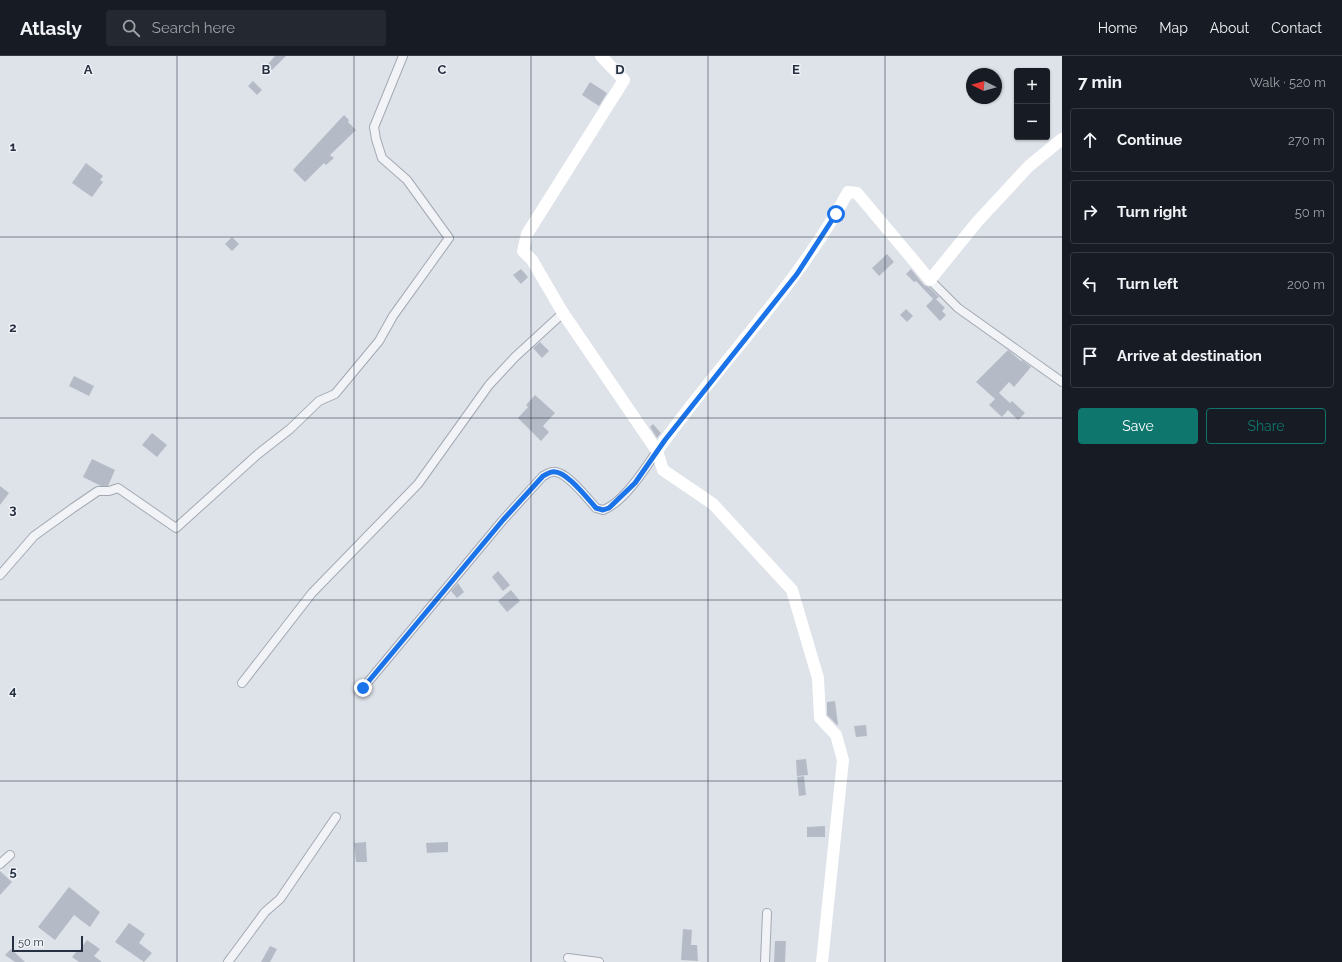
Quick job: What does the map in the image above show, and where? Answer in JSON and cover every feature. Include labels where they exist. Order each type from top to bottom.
[{"type":"street","points":[[0,575],[34,536],[98,491],[109,491],[118,488],[176,528],[258,454],[290,429],[319,400],[335,394],[379,340],[393,316],[449,238],[407,180],[382,158],[376,139],[374,127],[403,56]]},
{"type":"street","points":[[602,56],[624,80],[528,234],[523,250],[532,260],[563,313],[657,451],[663,470],[713,504],[792,590],[818,678],[820,718],[836,735],[842,760],[822,962]]},
{"type":"street","points":[[930,280],[977,222],[1030,166],[1062,139]]},
{"type":"street","points":[[363,688],[498,526],[543,476],[552,472],[565,475],[596,508],[603,510],[609,508],[635,483],[657,451],[797,274],[836,214],[848,192],[857,193],[930,280],[958,308],[1062,382]]},
{"type":"street","points":[[242,683],[312,593],[418,484],[490,385],[515,357],[563,313]]},
{"type":"street","points":[[228,962],[265,912],[280,899],[336,817]]},
{"type":"street","points":[[0,864],[10,855]]},
{"type":"street","points":[[765,962],[767,913]]},
{"type":"street","points":[[568,958],[599,962]]},
{"type":"building","points":[[275,56],[286,56],[272,70],[267,65]]},
{"type":"building","points":[[253,81],[262,90],[257,95],[248,86]]},
{"type":"building","points":[[590,82],[607,93],[599,106],[582,95]]},
{"type":"building","points":[[344,115],[349,120],[348,122],[356,130],[330,155],[334,158],[326,165],[324,163],[305,182],[293,170]]},
{"type":"building","points":[[86,163],[103,176],[100,180],[103,182],[92,197],[72,183]]},
{"type":"building","points":[[232,237],[239,244],[232,251],[225,244]]},
{"type":"building","points":[[887,254],[894,262],[879,276],[872,268]]},
{"type":"building","points":[[521,269],[528,277],[521,284],[513,275]]},
{"type":"building","points":[[911,269],[924,285],[929,287],[939,297],[936,299],[945,308],[942,311],[946,315],[940,321],[926,306],[933,299],[916,281],[914,282],[906,274]]},
{"type":"building","points":[[906,309],[913,316],[907,322],[900,315]]},
{"type":"building","points":[[540,342],[549,351],[542,358],[533,348]]},
{"type":"building","points":[[1008,350],[1031,367],[1014,387],[1009,382],[999,393],[1010,403],[1012,401],[1025,413],[1018,420],[1008,410],[1002,417],[989,405],[995,399],[976,382]]},
{"type":"building","points":[[74,376],[94,386],[89,396],[69,386]]},
{"type":"building","points":[[535,395],[555,413],[543,426],[549,432],[541,441],[518,418],[528,407],[526,405]]},
{"type":"building","points":[[653,424],[661,433],[657,438],[650,427]]},
{"type":"building","points":[[152,433],[167,445],[157,457],[142,445]]},
{"type":"building","points":[[92,459],[115,470],[108,486],[101,486],[83,477]]},
{"type":"building","points":[[0,486],[9,493],[0,505]]},
{"type":"building","points":[[498,571],[510,585],[503,591],[492,577]]},
{"type":"building","points":[[458,583],[464,592],[457,598],[451,591]]},
{"type":"building","points":[[511,590],[520,601],[507,612],[498,601]]},
{"type":"building","points":[[835,701],[838,725],[827,715],[827,702]]},
{"type":"building","points":[[866,725],[867,736],[856,737],[854,726]]},
{"type":"building","points":[[806,759],[808,775],[797,776],[796,760]]},
{"type":"building","points":[[804,776],[806,795],[799,796],[797,777]]},
{"type":"building","points":[[825,826],[825,837],[807,837],[807,827]]},
{"type":"building","points":[[366,842],[367,862],[356,862],[354,843]]},
{"type":"building","points":[[448,842],[448,852],[427,853],[426,843]]},
{"type":"building","points":[[0,871],[12,882],[0,895]]},
{"type":"building","points":[[69,887],[100,912],[90,927],[74,915],[55,940],[38,927]]},
{"type":"building","points":[[129,923],[145,934],[139,943],[152,953],[144,962],[115,942]]},
{"type":"building","points":[[683,929],[692,930],[691,945],[697,945],[698,961],[681,960]]},
{"type":"building","points":[[87,940],[100,949],[94,956],[102,962],[79,962],[72,957]]},
{"type":"building","points":[[775,941],[786,941],[785,962],[774,962]]},
{"type":"building","points":[[270,946],[277,949],[270,962],[261,962]]},
{"type":"building","points":[[11,949],[25,962],[15,962],[5,955]]},
{"type":"route","points":[[363,688],[503,520],[543,476],[552,472],[565,475],[596,508],[603,510],[609,508],[635,483],[665,440],[797,274],[836,214]]}]
